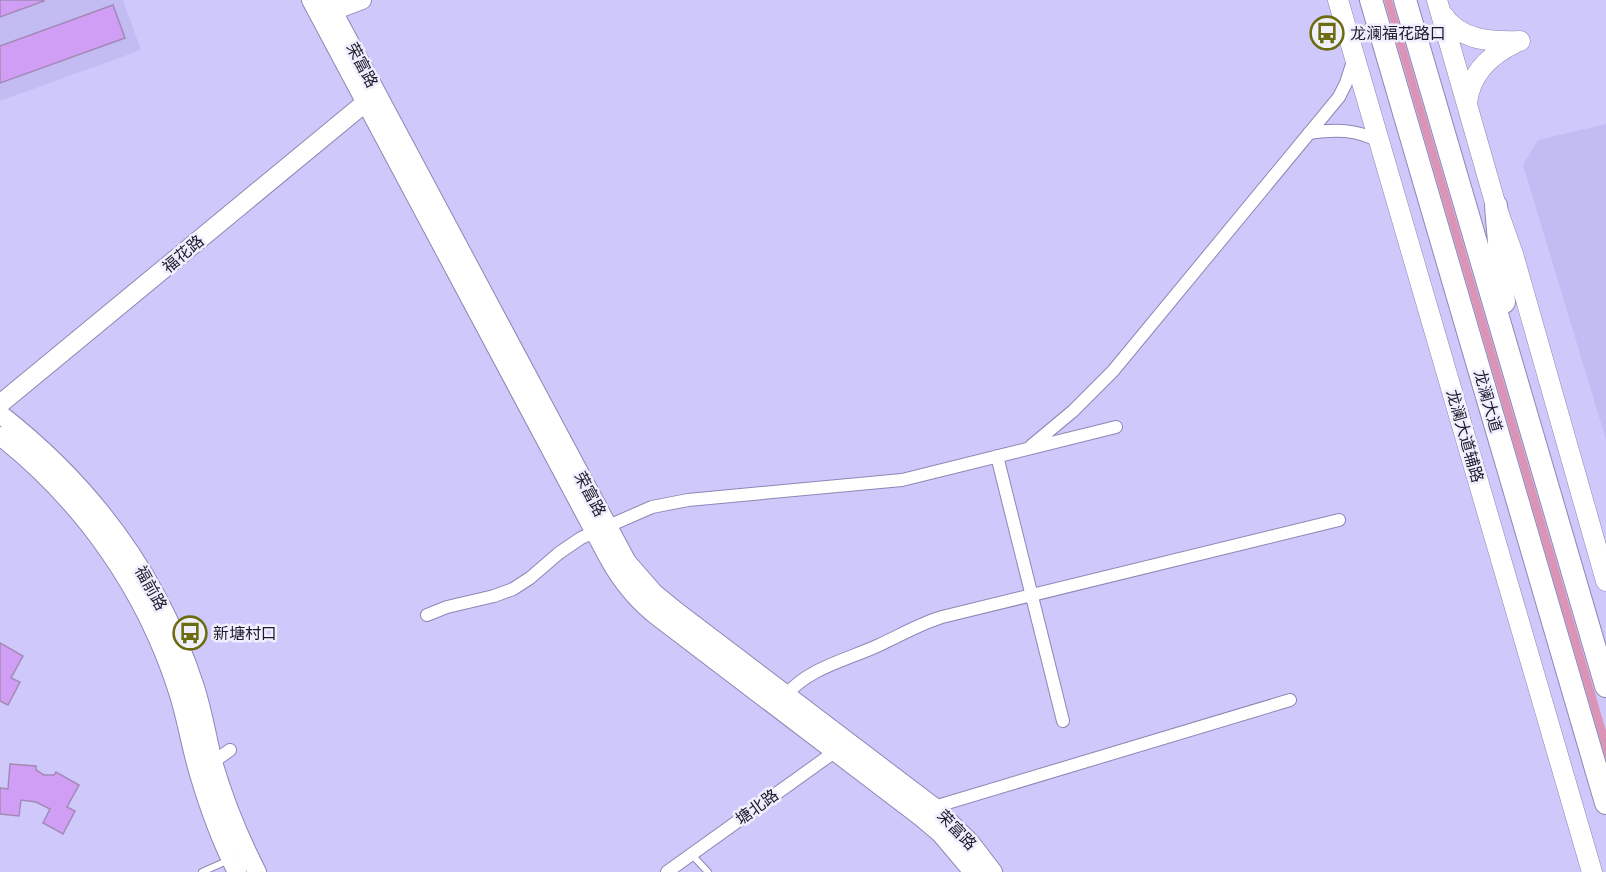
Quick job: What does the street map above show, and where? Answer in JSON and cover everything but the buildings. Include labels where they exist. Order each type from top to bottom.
[{"type":"highway","name":"龙澜大道","points":[[1371,0],[1606,803]]},
{"type":"highway","name":"龙澜大道","points":[[1405,0],[1606,686]]},
{"type":"highway","points":[[1496,206],[1508,351]]},
{"type":"main road","name":"龙澜大道辅路","points":[[1338,0],[1592,872]]},
{"type":"main road","points":[[1439,6],[1447,21],[1458,31],[1475,39],[1496,42],[1520,41],[1499,50],[1479,71],[1471,84],[1467,106]]},
{"type":"main road","points":[[1439,6],[1496,206],[1513,254],[1606,581]]},
{"type":"street","points":[[322,4],[362,0]]},
{"type":"street","name":"荣富路","points":[[322,4],[366,102],[601,529],[654,593],[786,695],[841,747],[940,833],[973,872]]},
{"type":"street","name":"荣富路","points":[[322,4],[601,529],[614,569],[627,588],[645,607],[841,747],[934,807],[970,842],[993,872]]},
{"type":"street","points":[[1028,449],[1073,411],[1113,370],[1339,97],[1346,84],[1354,56]]},
{"type":"street","name":"福花路","points":[[0,404],[366,102]]},
{"type":"street","points":[[1309,133],[1354,131],[1380,142]]},
{"type":"street","name":"福前路","points":[[0,414],[42,448],[87,494],[107,519],[159,600],[185,659],[195,689],[213,762],[228,808],[257,872]]},
{"type":"street","points":[[428,615],[447,607],[494,597],[513,589],[530,579],[572,544],[652,507],[670,502],[902,480],[1116,427]]},
{"type":"street","name":"福前路","points":[[0,436],[30,461],[74,506],[128,581],[143,608],[169,665],[187,724],[198,773],[234,866]]},
{"type":"street","points":[[997,456],[1063,721]]},
{"type":"street","points":[[786,695],[819,670],[879,645],[925,622],[1339,520]]},
{"type":"street","points":[[934,807],[1290,700]]},
{"type":"street","name":"塘北路","points":[[667,872],[841,747]]},
{"type":"street","points":[[198,773],[230,750]]},
{"type":"lane","points":[[692,854],[708,872]]},
{"type":"lane","points":[[202,872],[234,866]]},
{"type":"shaded area","points":[[0,0],[123,0],[141,50],[0,101]]},
{"type":"shaded area","points":[[1384,0],[1392,0],[1606,731],[1606,760]]},
{"type":"shaded area","points":[[1606,124],[1606,440],[1523,165],[1538,140]]},
{"type":"place","name":"龙澜福花路口","points":[[1327,33]]},
{"type":"place","name":"新塘村口","points":[[190,633]]}]
